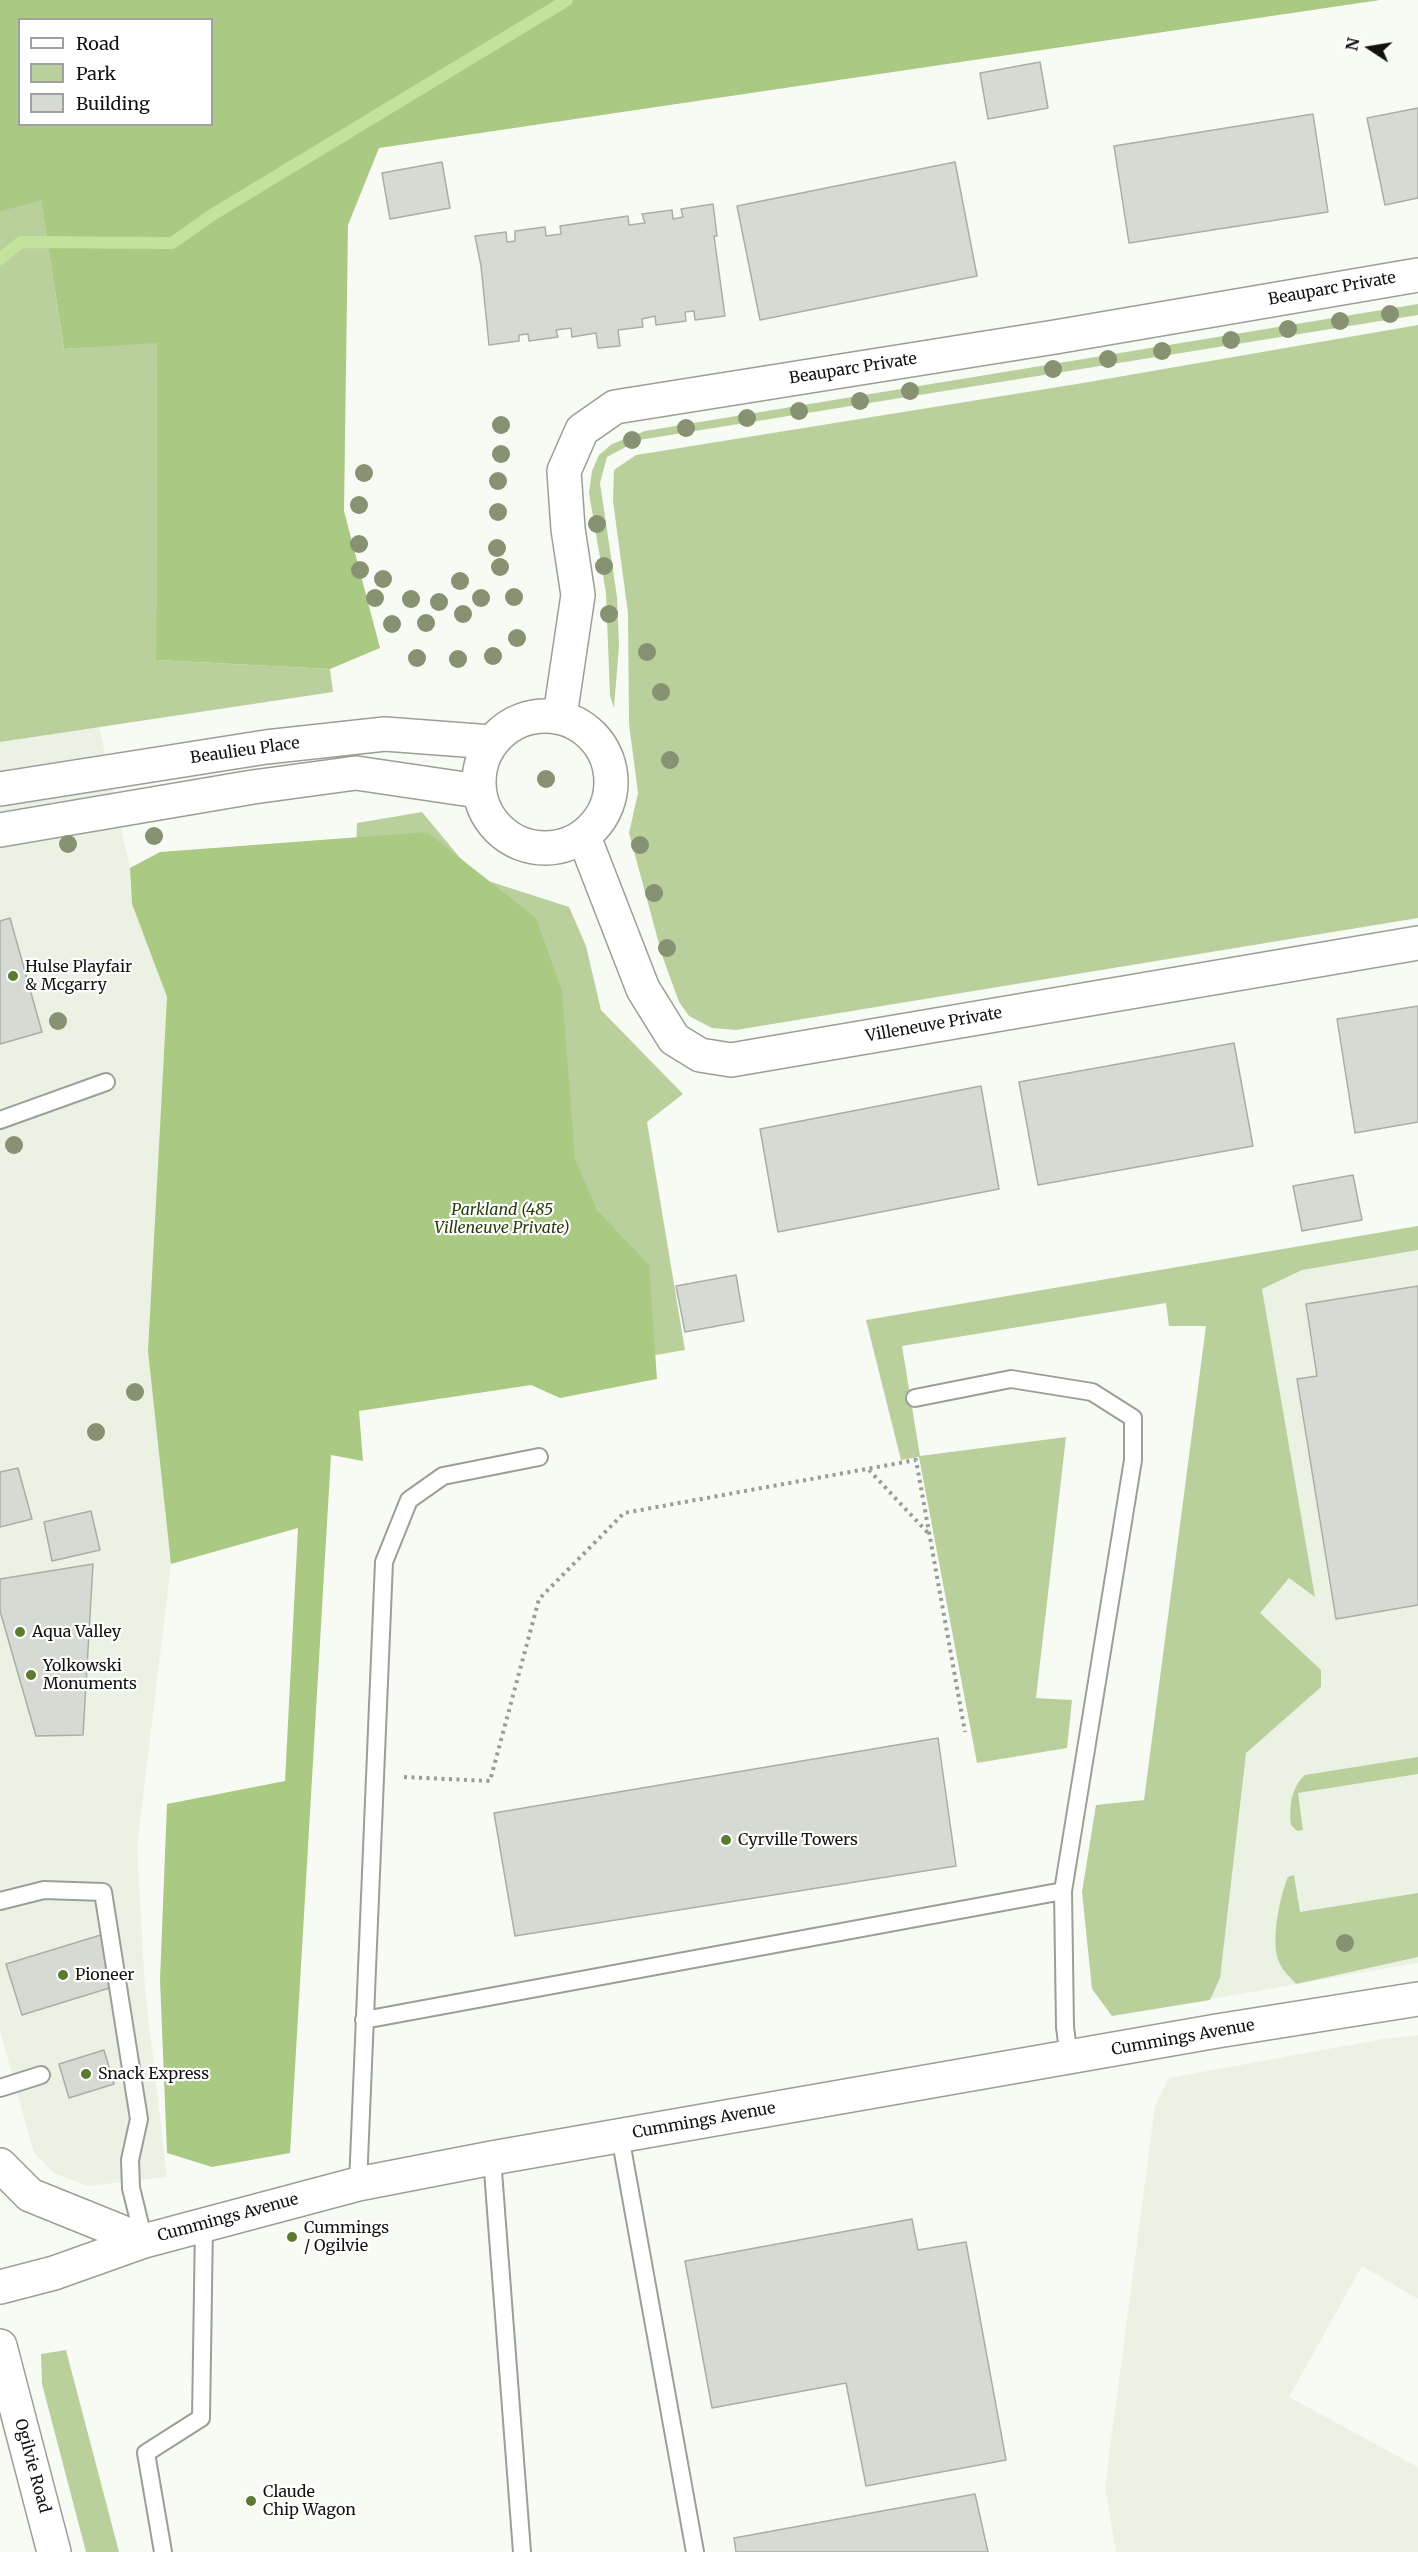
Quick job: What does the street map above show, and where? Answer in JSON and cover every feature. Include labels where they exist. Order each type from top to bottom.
[{"type":"street","name":"Beauparc Private","points":[[560,716],[578,595],[568,529],[564,471],[582,430],[615,407],[1055,337],[1418,275]]},
{"type":"street","points":[[534,715],[560,716],[584,726],[601,745],[611,768],[611,794],[602,818],[584,837],[561,848],[532,848],[507,837],[488,817],[478,791],[480,765],[491,742],[510,724],[534,715]]},
{"type":"street","name":"Beaulieu Place","points":[[0,789],[266,747],[385,734],[491,742]]},
{"type":"street","points":[[0,830],[253,787],[356,773],[478,791]]},
{"type":"street","name":"Villeneuve Private","points":[[584,837],[643,989],[674,1039],[700,1055],[730,1060],[1418,943]]},
{"type":"street","name":"Cummings Avenue","points":[[0,2287],[54,2273],[144,2241],[358,2184],[492,2158],[1418,1999]]},
{"type":"street","points":[[0,2165],[30,2195],[144,2241]]},
{"type":"street","name":"Ogilvie Road","points":[[0,2346],[54,2552]]},
{"type":"lane","points":[[0,1120],[106,1082]]},
{"type":"lane","points":[[915,1398],[1011,1379],[1092,1392],[1133,1418],[1132,1460],[1063,1891],[1065,2026],[1070,2058]]},
{"type":"lane","points":[[358,2184],[384,1562],[409,1500],[443,1476],[539,1457]]},
{"type":"lane","points":[[0,1900],[44,1890],[103,1892],[139,2119],[130,2160],[131,2188],[144,2241]]},
{"type":"lane","points":[[364,2020],[1063,1891]]},
{"type":"lane","points":[[0,2088],[41,2075]]},
{"type":"lane","points":[[620,2136],[695,2552]]},
{"type":"lane","points":[[492,2158],[522,2552]]},
{"type":"lane","points":[[163,2552],[146,2453],[201,2418],[204,2225]]},
{"type":"path","points":[[374,1776],[490,1781],[539,1599],[624,1513],[916,1460],[965,1732]]},
{"type":"path","points":[[868,1470],[929,1533]]},
{"type":"shaded area","points":[[99,726],[130,868],[132,904],[167,997],[171,1564],[137,1847],[145,1989],[167,2177],[87,2186],[54,2173],[34,2153],[0,2031],[0,742]]},
{"type":"shaded area","points":[[1418,1226],[1418,1963],[1154,2009],[1248,1255]]},
{"type":"shaded area","points":[[1418,2035],[1418,2299],[1362,2266],[1289,2397],[1418,2467],[1418,2552],[1116,2552],[1105,2487],[1155,2106],[1169,2078],[1383,2039]]},
{"type":"green space","points":[[0,0],[1380,0],[379,148],[348,225],[344,511],[380,648],[330,669],[156,660],[157,343],[64,349],[41,200],[0,212]]},
{"type":"green space","points":[[41,199],[64,349],[157,342],[156,660],[330,669],[333,692],[0,742],[0,212]]},
{"type":"green space","points":[[1418,304],[1418,315],[639,440],[607,457],[600,483],[617,597],[619,646],[614,708],[610,696],[606,593],[589,493],[592,471],[599,455],[612,444],[645,431]]},
{"type":"green space","points":[[1418,325],[1418,918],[736,1030],[712,1028],[689,1016],[679,1002],[662,955],[629,833],[638,793],[629,724],[628,613],[613,501],[614,470],[636,455],[1083,383]]},
{"type":"green space","name":"Parkland (485 Villeneuve Private)","points":[[422,812],[476,877],[569,907],[586,946],[601,1010],[683,1094],[647,1122],[685,1350],[334,1410],[357,823]]},
{"type":"green space","points":[[427,832],[536,918],[562,991],[575,1159],[597,1210],[649,1265],[657,1379],[560,1398],[531,1385],[359,1411],[363,1461],[331,1455],[290,2153],[212,2167],[167,2153],[160,1980],[167,1804],[285,1781],[298,1528],[171,1564],[148,1351],[167,997],[132,904],[130,868],[160,852]]},
{"type":"green space","points":[[1418,1226],[1418,1250],[1302,1270],[1262,1289],[1315,1597],[1289,1578],[1260,1613],[1321,1670],[1321,1687],[1246,1753],[1220,1978],[1210,2000],[1112,2016],[1092,1989],[1082,1892],[1096,1805],[1144,1800],[1206,1326],[1169,1326],[1166,1303],[902,1346],[920,1456],[1066,1437],[1036,1698],[1072,1700],[1067,1748],[977,1763],[919,1457],[901,1460],[866,1320]]},
{"type":"green space","points":[[1418,1757],[1418,1774],[1298,1793],[1303,1830],[1297,1831],[1291,1825],[1292,1798],[1297,1785],[1305,1775]]},
{"type":"green space","points":[[1294,1875],[1300,1912],[1418,1893],[1418,1957],[1296,1984],[1280,1965],[1275,1943],[1282,1895],[1288,1877]]},
{"type":"green space","points":[[66,2350],[119,2552],[86,2552],[42,2384],[41,2354]]},
{"type":"building","points":[[1040,62],[1048,108],[988,119],[980,73]]},
{"type":"building","points":[[1418,108],[1418,198],[1385,205],[1367,118]]},
{"type":"building","points":[[1313,114],[1328,212],[1129,243],[1114,146]]},
{"type":"building","points":[[442,162],[450,208],[390,219],[382,173]]},
{"type":"building","points":[[955,162],[977,276],[760,320],[737,206]]},
{"type":"building","points":[[713,204],[717,236],[714,236],[725,316],[695,320],[694,311],[685,312],[686,321],[656,325],[655,316],[642,319],[643,327],[618,330],[620,346],[598,348],[596,333],[572,337],[571,328],[556,330],[558,337],[529,341],[528,334],[519,335],[519,341],[489,345],[481,266],[475,236],[506,232],[507,242],[515,241],[515,231],[545,227],[546,236],[561,234],[560,226],[628,216],[629,225],[645,223],[642,214],[672,210],[673,219],[683,217],[681,209]]},
{"type":"building","name":"Hulse Playfair & Mcgarry","points":[[10,918],[42,1032],[0,1044],[0,921]]},
{"type":"building","points":[[1418,1006],[1418,1122],[1355,1133],[1337,1019]]},
{"type":"building","points":[[1234,1043],[1253,1146],[1038,1185],[1019,1082]]},
{"type":"building","points":[[981,1086],[999,1189],[778,1232],[760,1129]]},
{"type":"building","points":[[1353,1175],[1362,1220],[1302,1231],[1293,1186]]},
{"type":"building","points":[[736,1275],[744,1321],[685,1332],[676,1286]]},
{"type":"building","points":[[1418,1286],[1418,1605],[1336,1619],[1297,1379],[1317,1376],[1306,1304]]},
{"type":"building","points":[[18,1468],[32,1519],[0,1527],[0,1472]]},
{"type":"building","points":[[91,1511],[100,1550],[52,1561],[44,1522]]},
{"type":"building","points":[[93,1564],[83,1735],[36,1736],[0,1611],[0,1579]]},
{"type":"building","name":"Cyrville Towers","points":[[938,1738],[956,1866],[515,1936],[494,1813]]},
{"type":"building","name":"Pioneer","points":[[104,1934],[119,1985],[22,2015],[6,1964]]},
{"type":"building","name":"Snack Express","points":[[104,2050],[114,2084],[69,2098],[59,2064]]},
{"type":"building","points":[[912,2219],[918,2250],[966,2242],[1006,2460],[866,2486],[846,2383],[712,2408],[685,2261]]},
{"type":"building","points":[[975,2494],[988,2552],[736,2552],[734,2538]]},
{"type":"waterway","points":[[0,259],[21,242],[172,243],[212,215],[567,0]]},
{"type":"place","name":"Hulse Playfair & Mcgarry","points":[[13,976]]},
{"type":"place","name":"Aqua Valley","points":[[20,1632]]},
{"type":"place","name":"Yolkowski Monuments","points":[[31,1675]]},
{"type":"place","name":"Cyrville Towers","points":[[726,1840]]},
{"type":"place","name":"Pioneer","points":[[63,1975]]},
{"type":"place","name":"Snack Express","points":[[86,2074]]},
{"type":"place","name":"Cummings / Ogilvie","points":[[292,2237]]},
{"type":"place","name":"Claude Chip Wagon","points":[[251,2501]]}]
